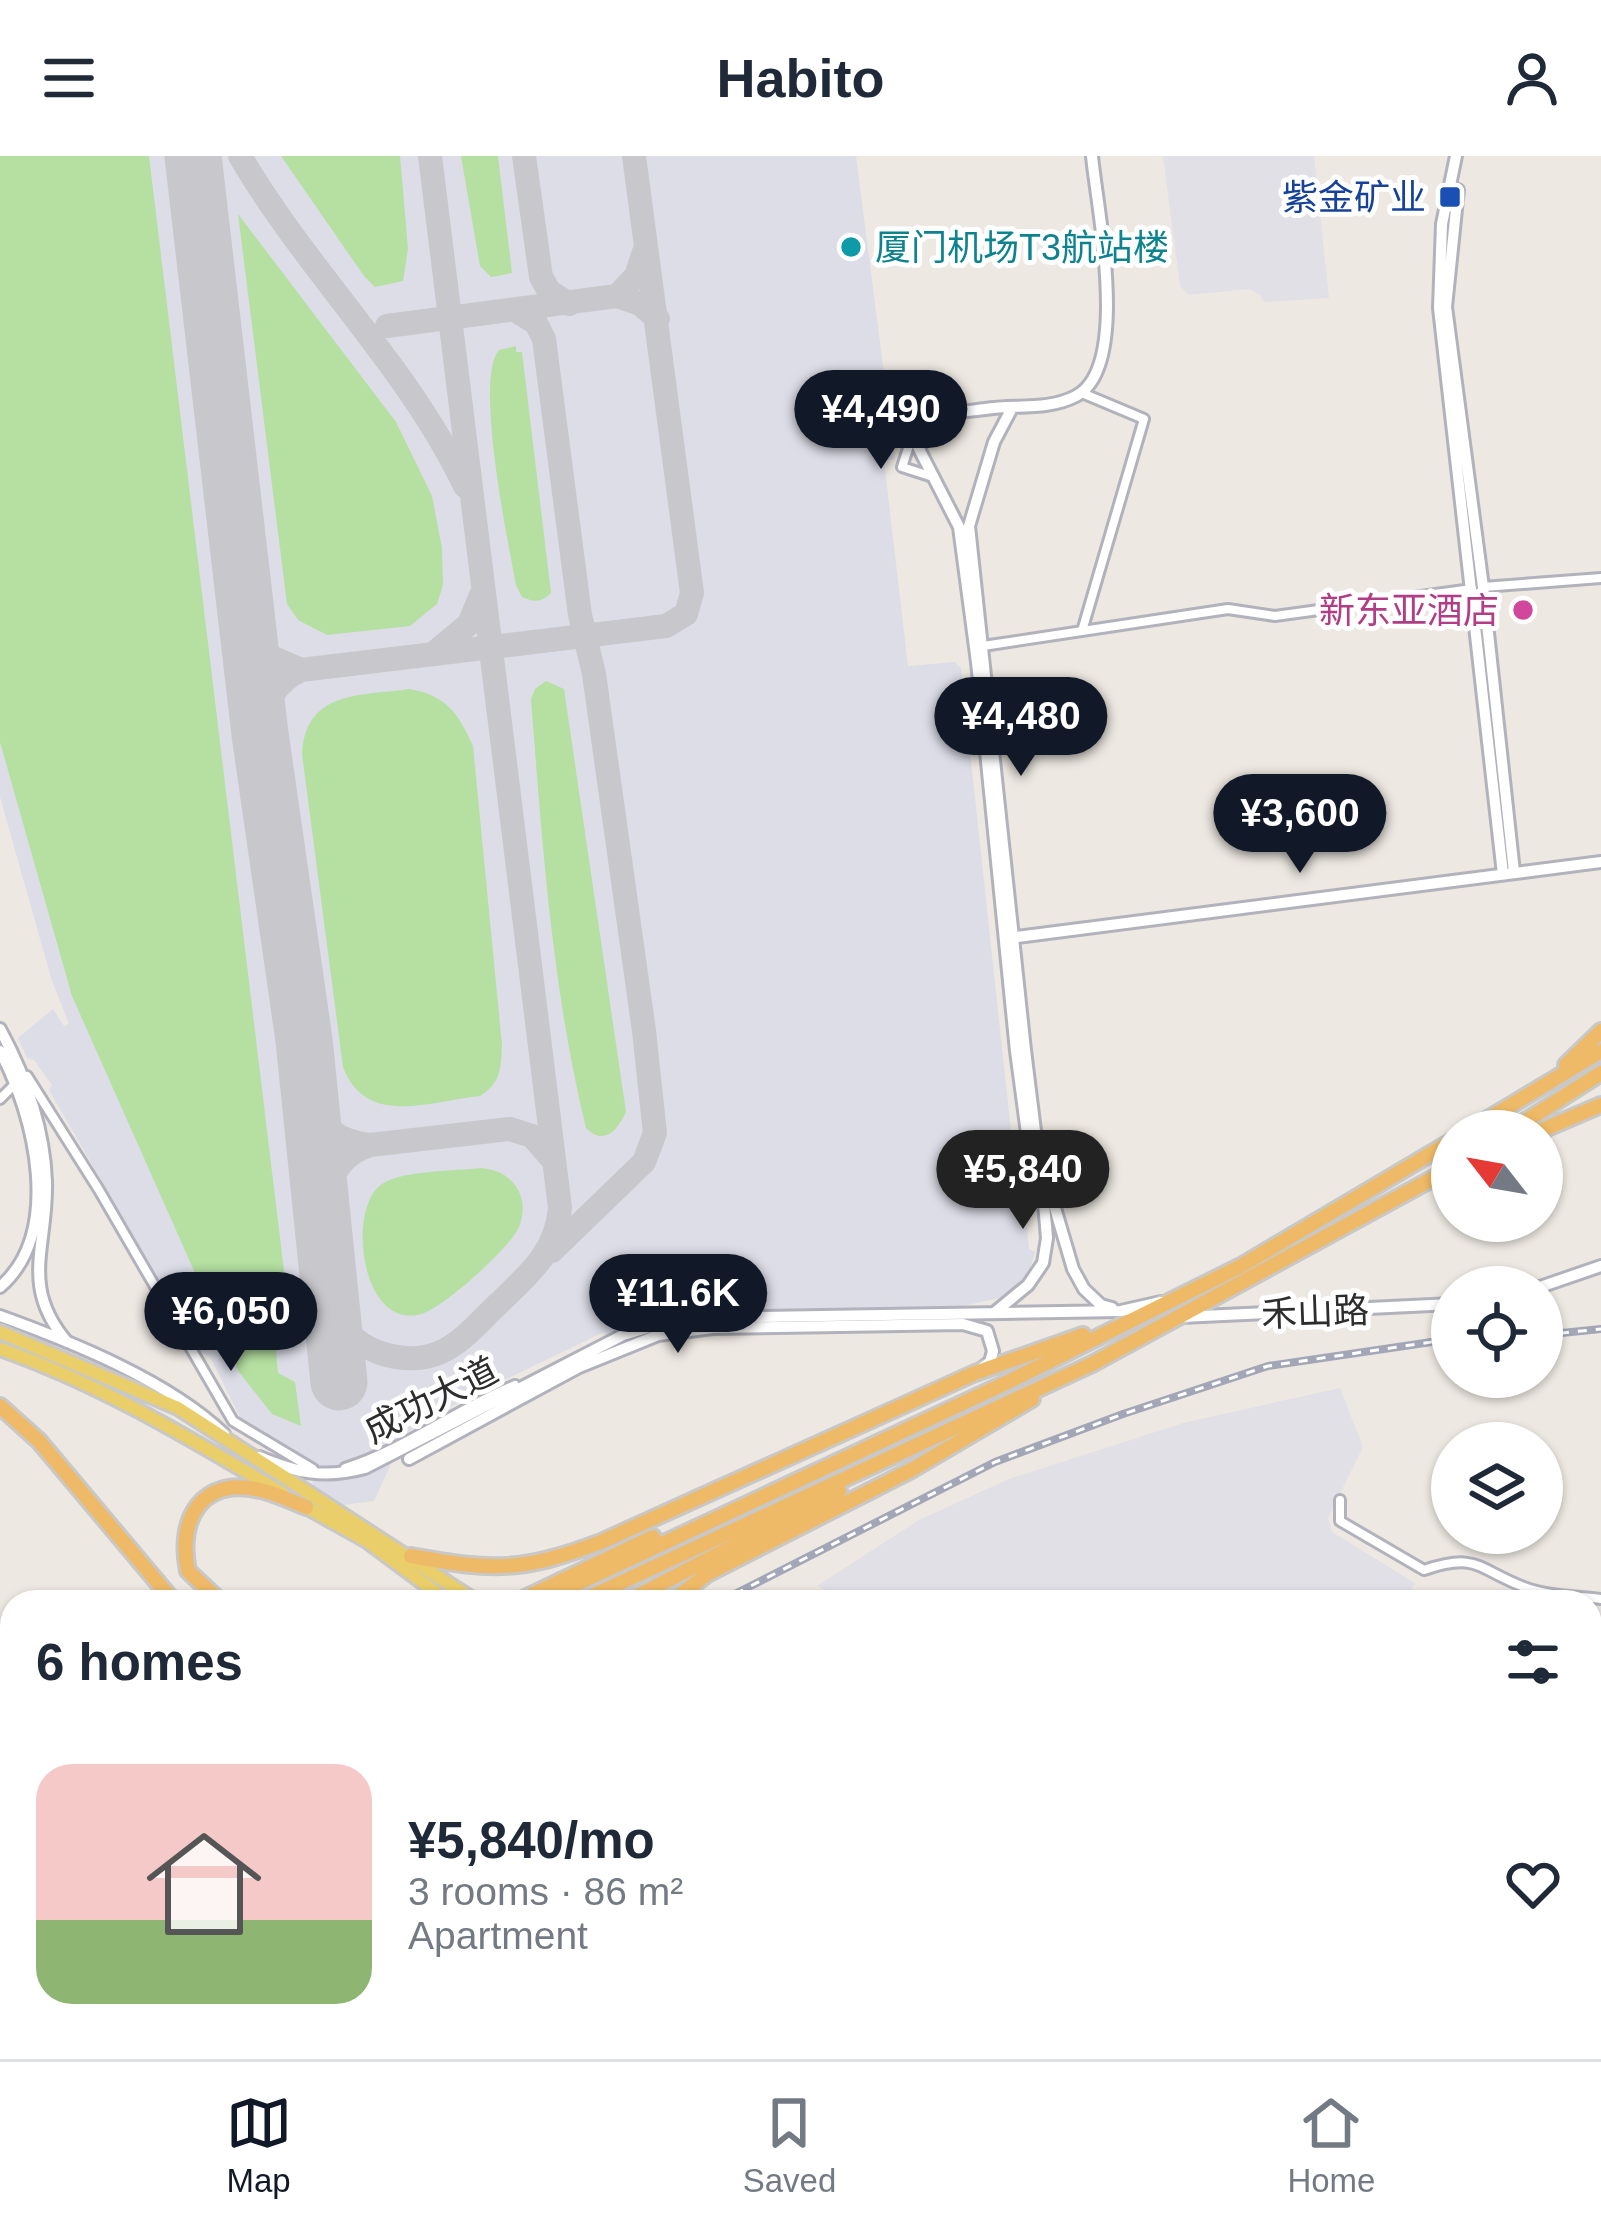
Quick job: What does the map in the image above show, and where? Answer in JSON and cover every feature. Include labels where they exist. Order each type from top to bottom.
[{"type":"highway","points":[[1552,1080],[1601,1031]]},
{"type":"highway","points":[[1503,1110],[1601,1052]]},
{"type":"highway","points":[[1542,1110],[1601,1072]]},
{"type":"highway","points":[[1563,1121],[1601,1105]]},
{"type":"highway","points":[[412,1556],[490,1568],[544,1563],[976,1372],[1163,1302],[1241,1266],[1431,1153]]},
{"type":"highway","points":[[686,1590],[707,1574],[913,1468],[1177,1317],[1431,1183]]},
{"type":"highway","points":[[553,1590],[1008,1382],[1124,1315]]},
{"type":"highway","points":[[605,1590],[1092,1364]]},
{"type":"highway","points":[[649,1590],[1034,1389]]},
{"type":"highway","points":[[0,1406],[39,1441],[163,1590]]},
{"type":"highway","points":[[208,1590],[188,1571],[184,1531],[194,1511],[211,1494],[233,1487],[260,1490],[306,1507]]},
{"type":"main road","points":[[1092,156],[1108,314],[1106,344],[1094,380],[1082,393],[1060,404],[943,416],[914,429],[915,441],[958,527],[1037,1147],[1073,1269],[1101,1305],[1124,1315]]},
{"type":"main road","points":[[1460,156],[1446,307],[1508,873]]},
{"type":"main road","points":[[994,1313],[1028,1285],[1043,1263],[1047,1238],[1044,1204],[1029,1148],[969,526],[994,442],[1012,408]]},
{"type":"main road","points":[[1010,938],[1601,862]]},
{"type":"main road","points":[[0,1030],[19,1065],[42,1142],[46,1180],[39,1298],[50,1322],[70,1344]]},
{"type":"main road","points":[[0,1051],[32,1144],[35,1180],[27,1257],[0,1287]]},
{"type":"main road","points":[[1563,1279],[1601,1266]]},
{"type":"main road","name":"禾山路","points":[[1177,1317],[1431,1305]]},
{"type":"main road","name":"成功大道","points":[[0,1316],[70,1344],[187,1404],[240,1449],[300,1474],[334,1476],[381,1460],[623,1335],[664,1323],[703,1318],[1124,1315]]},
{"type":"main road","name":"成功大道","points":[[409,1459],[579,1367],[658,1335],[713,1328],[963,1324],[987,1331],[992,1340],[990,1362],[976,1372]]},
{"type":"main road","points":[[0,1332],[178,1408],[460,1590]]},
{"type":"main road","points":[[0,1349],[74,1378],[165,1424],[367,1541],[433,1590]]},
{"type":"street","points":[[1082,393],[1144,419],[1082,631]]},
{"type":"street","points":[[914,429],[902,466],[933,477]]},
{"type":"street","points":[[983,646],[1228,609],[1275,616],[1478,588],[1601,578]]},
{"type":"street","points":[[19,1065],[99,1190],[233,1420],[298,1462],[310,1468],[340,1470],[369,1460],[478,1401],[561,1366]]},
{"type":"street","points":[[0,1099],[15,1084]]},
{"type":"street","points":[[0,1267],[11,1278]]},
{"type":"street","points":[[1340,1500],[1340,1521],[1424,1570],[1458,1558],[1540,1590]]},
{"type":"shaded area","points":[[0,156],[856,156],[895,459],[884,461],[908,666],[955,662],[961,668],[1015,1168],[1021,1169],[1029,1249],[1035,1252],[1029,1273],[1012,1295],[959,1307],[662,1315],[604,1332],[459,1402],[387,1444],[390,1466],[374,1501],[336,1506],[314,1493],[310,1464],[241,1419],[210,1357],[200,1351],[49,1090],[52,1085],[34,1060],[27,1058],[18,1038],[53,1009],[64,1026],[69,1024],[52,981],[0,797]]},
{"type":"shaded area","points":[[1163,156],[1314,156],[1329,298],[1264,302],[1249,289],[1189,295],[1180,286]]},
{"type":"shaded area","points":[[1340,1388],[1363,1447],[1328,1518],[1332,1532],[1415,1583],[1411,1590],[825,1590],[817,1586],[919,1520],[1009,1479],[1183,1423]]},
{"type":"green space","points":[[0,156],[149,156],[285,1279],[272,1304],[278,1373],[295,1382],[301,1426],[272,1414],[239,1372],[72,996],[0,742]]},
{"type":"green space","points":[[281,156],[400,156],[408,249],[403,281],[375,287],[364,276]]},
{"type":"green space","points":[[461,156],[498,156],[512,273],[491,277],[480,266]]},
{"type":"green space","points":[[238,214],[396,422],[432,496],[443,585],[437,604],[410,626],[327,635],[298,620],[287,604]]},
{"type":"green space","points":[[516,346],[516,352],[522,352],[551,593],[537,601],[522,597],[516,585],[491,426],[492,367],[499,350]]},
{"type":"green space","points":[[546,681],[564,689],[626,1112],[604,1136],[586,1128],[557,969],[531,699]]},
{"type":"green space","points":[[410,689],[450,708],[473,746],[502,1045],[499,1074],[480,1096],[400,1106],[367,1098],[353,1086],[343,1067],[302,754],[306,733],[325,707],[355,696]]},
{"type":"green space","points":[[482,1168],[504,1175],[520,1194],[522,1216],[513,1236],[476,1275],[434,1308],[403,1315],[386,1306],[366,1266],[364,1218],[371,1198],[391,1179]]},
{"type":"taxiway","points":[[240,156],[295,239],[415,400],[465,486]]},
{"type":"taxiway","points":[[304,1040],[311,1094],[323,1122],[349,1141],[370,1145],[340,1165],[327,1197],[325,1234],[337,1316],[355,1339],[382,1354],[412,1358],[441,1352],[471,1331],[539,1262],[553,1238],[560,1208],[430,156]]},
{"type":"taxiway","points":[[524,156],[541,277],[549,291],[569,304]]},
{"type":"taxiway","points":[[301,670],[666,626],[686,614],[692,593],[634,156]]},
{"type":"taxiway","points":[[645,249],[636,276],[617,296],[640,304],[658,319]]},
{"type":"taxiway","points":[[387,326],[617,296]]},
{"type":"taxiway","points":[[515,310],[536,323],[544,339],[655,1133],[644,1162],[552,1251]]},
{"type":"taxiway","points":[[433,654],[469,624],[481,595]]},
{"type":"taxiway","points":[[246,627],[269,656],[301,670],[271,696],[260,734]]},
{"type":"taxiway","points":[[370,1145],[510,1129],[532,1136],[552,1159]]},
{"type":"runway","points":[[193,156],[260,734],[304,1040],[339,1382]]},
{"type":"railway","points":[[1563,1333],[1601,1329]]},
{"type":"railway","points":[[743,1590],[995,1462],[1123,1414],[1268,1366],[1431,1342]]},
{"type":"place","name":"紫金矿业","points":[[1450,197]]},
{"type":"place","name":"厦门机场T3航站楼","points":[[851,247]]},
{"type":"place","name":"新东亚酒店","points":[[1523,610]]}]
